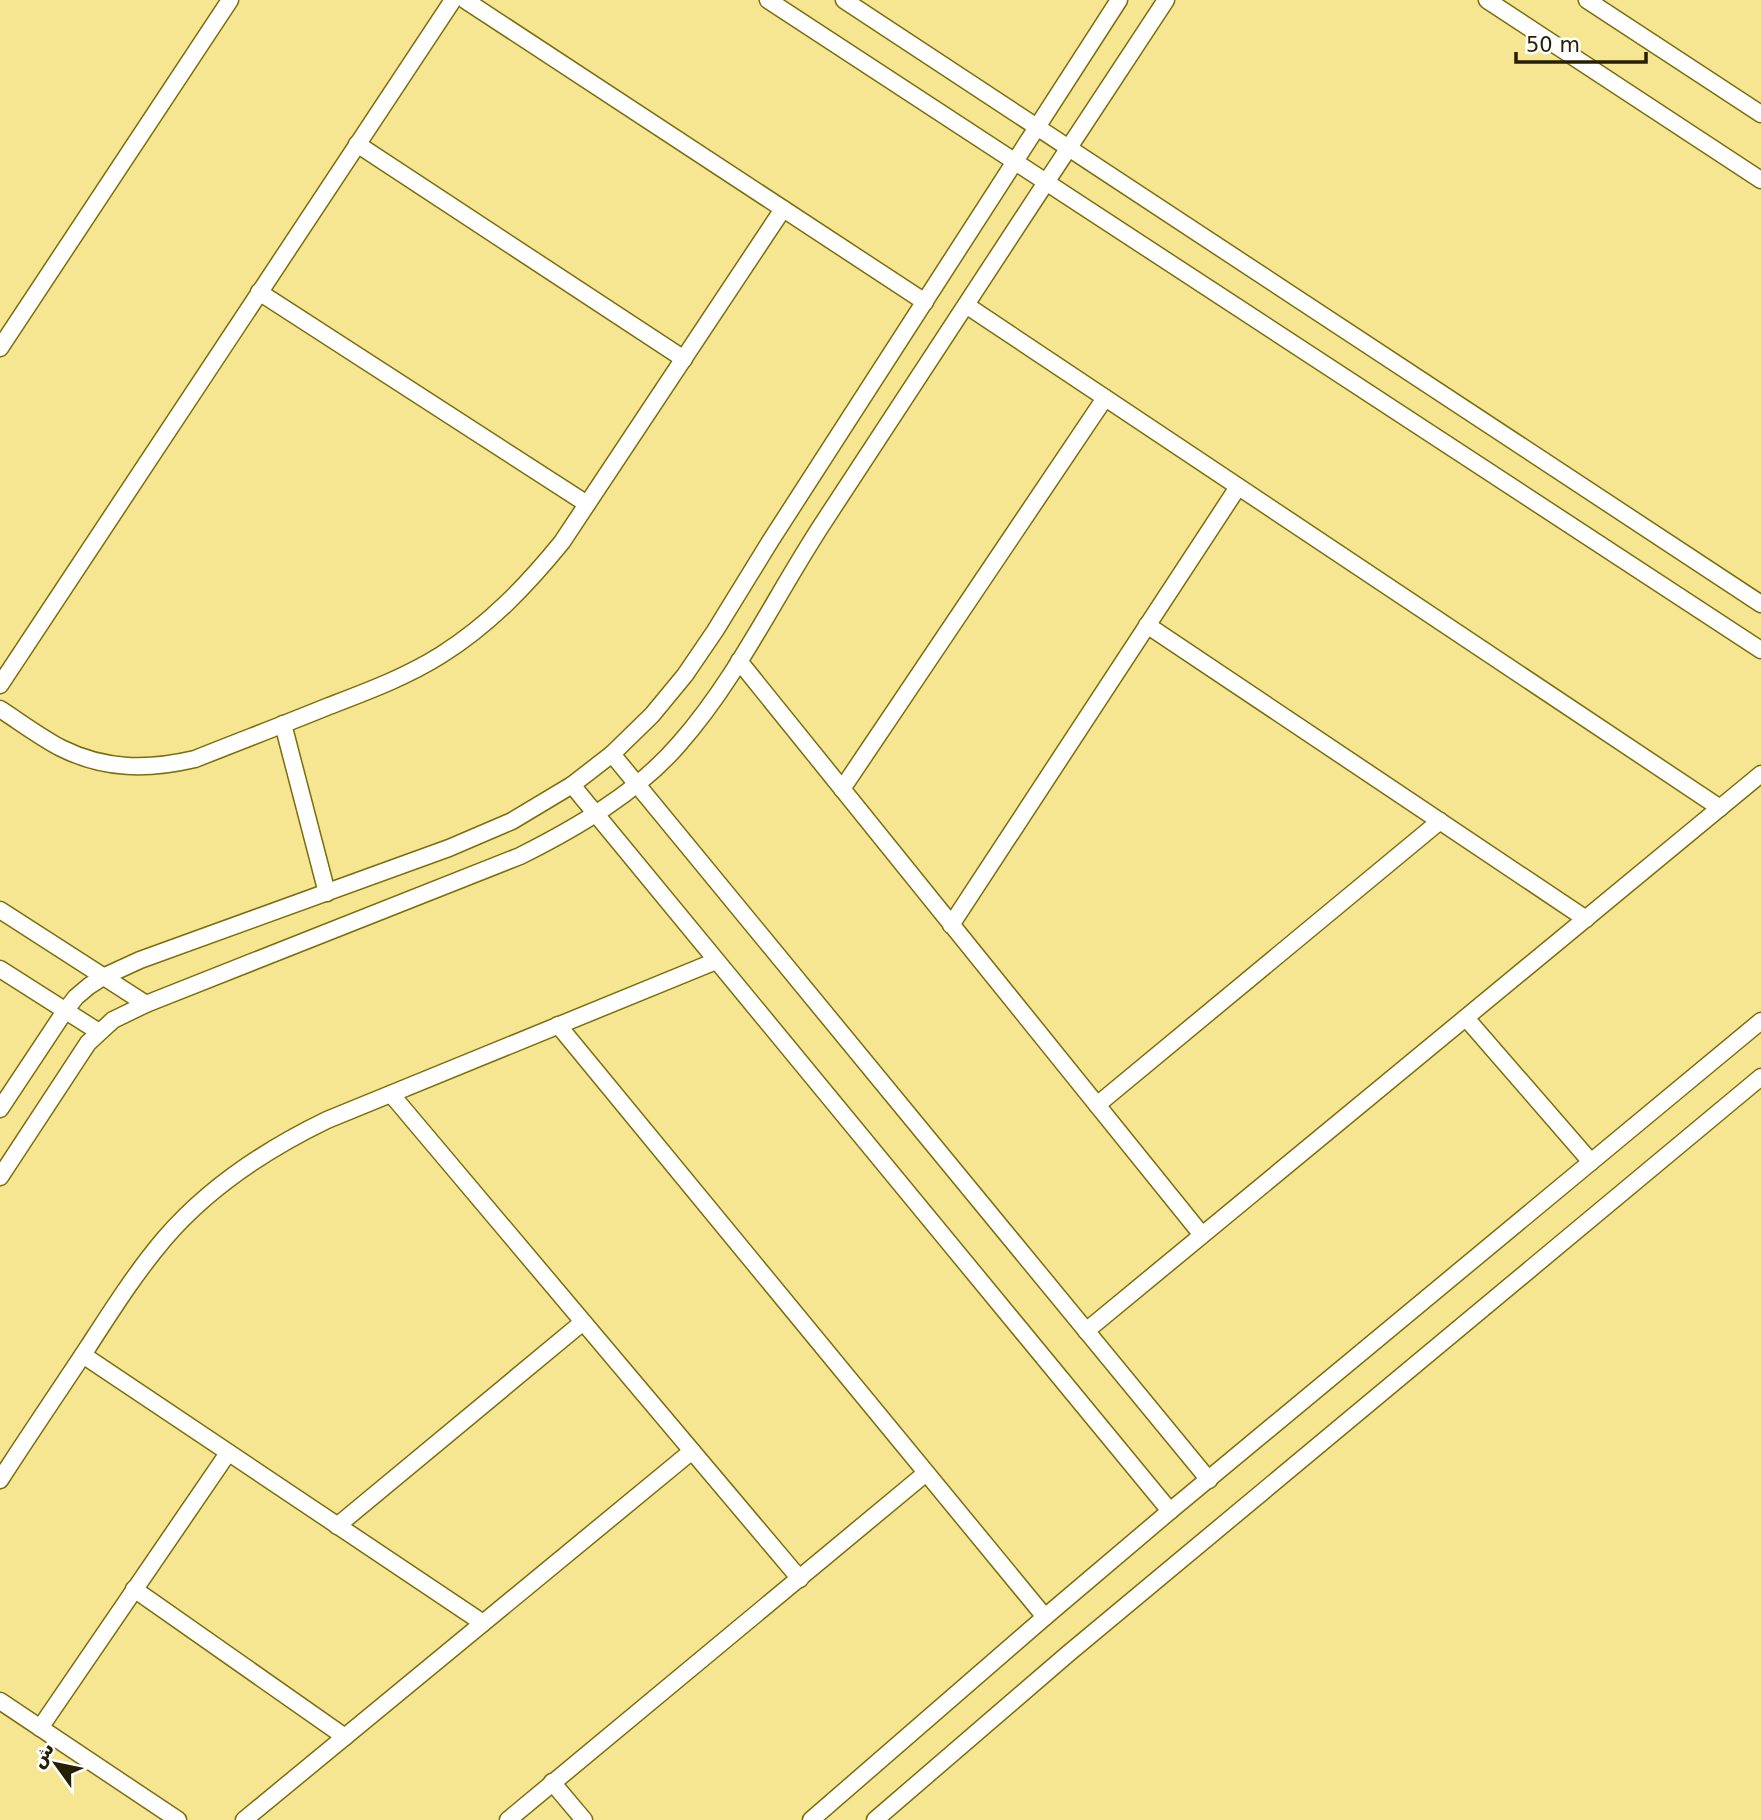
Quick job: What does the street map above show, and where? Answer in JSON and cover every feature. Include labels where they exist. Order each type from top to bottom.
[{"type":"street","points":[[0,348],[230,0]]},
{"type":"street","points":[[0,685],[453,0]]},
{"type":"street","points":[[465,0],[925,302]]},
{"type":"street","points":[[768,0],[1761,650]]},
{"type":"street","points":[[844,0],[1761,604]]},
{"type":"street","points":[[0,1110],[65,1010],[89,986],[103,977],[140,960],[449,848],[512,821],[572,785],[612,754],[652,715],[685,675],[1119,0]]},
{"type":"street","points":[[0,1177],[79,1056],[113,1020],[146,1004],[520,856],[595,814],[637,784],[678,746],[713,702],[800,558],[1166,0]]},
{"type":"street","points":[[1487,0],[1761,180]]},
{"type":"street","points":[[1587,0],[1761,114]]},
{"type":"street","points":[[357,145],[684,359]]},
{"type":"street","points":[[0,709],[60,747],[85,758],[112,765],[167,765],[195,759],[389,683],[442,654],[500,610],[533,578],[562,542],[783,209]]},
{"type":"street","points":[[259,292],[587,504]]},
{"type":"street","points":[[965,305],[1720,808]]},
{"type":"street","points":[[842,789],[1105,398]]},
{"type":"street","points":[[951,925],[1238,487]]},
{"type":"street","points":[[1147,625],[1586,919]]},
{"type":"street","points":[[739,661],[1202,1235]]},
{"type":"street","points":[[283,724],[327,892]]},
{"type":"street","points":[[612,754],[1209,1480]]},
{"type":"street","points":[[1086,1331],[1761,774]]},
{"type":"street","points":[[572,785],[1170,1511]]},
{"type":"street","points":[[1097,1105],[1440,821]]},
{"type":"street","points":[[0,910],[146,1004]]},
{"type":"street","points":[[0,1480],[136,1274],[166,1237],[200,1203],[238,1172],[280,1144],[327,1120],[716,961]]},
{"type":"street","points":[[0,969],[99,1032]]},
{"type":"street","points":[[1466,1018],[1591,1162]]},
{"type":"street","points":[[811,1820],[1170,1511],[1761,1021]]},
{"type":"street","points":[[558,1026],[1045,1617]]},
{"type":"street","points":[[875,1820],[1069,1653],[1761,1077]]},
{"type":"street","points":[[391,1094],[800,1579]]},
{"type":"street","points":[[337,1526],[583,1322]]},
{"type":"street","points":[[83,1355],[483,1623]]},
{"type":"street","points":[[244,1820],[692,1451]]},
{"type":"street","points":[[40,1728],[228,1453]]},
{"type":"street","points":[[508,1820],[926,1473]]},
{"type":"street","points":[[134,1589],[345,1737]]},
{"type":"street","points":[[0,1701],[177,1820]]},
{"type":"street","points":[[552,1782],[584,1820]]}]
